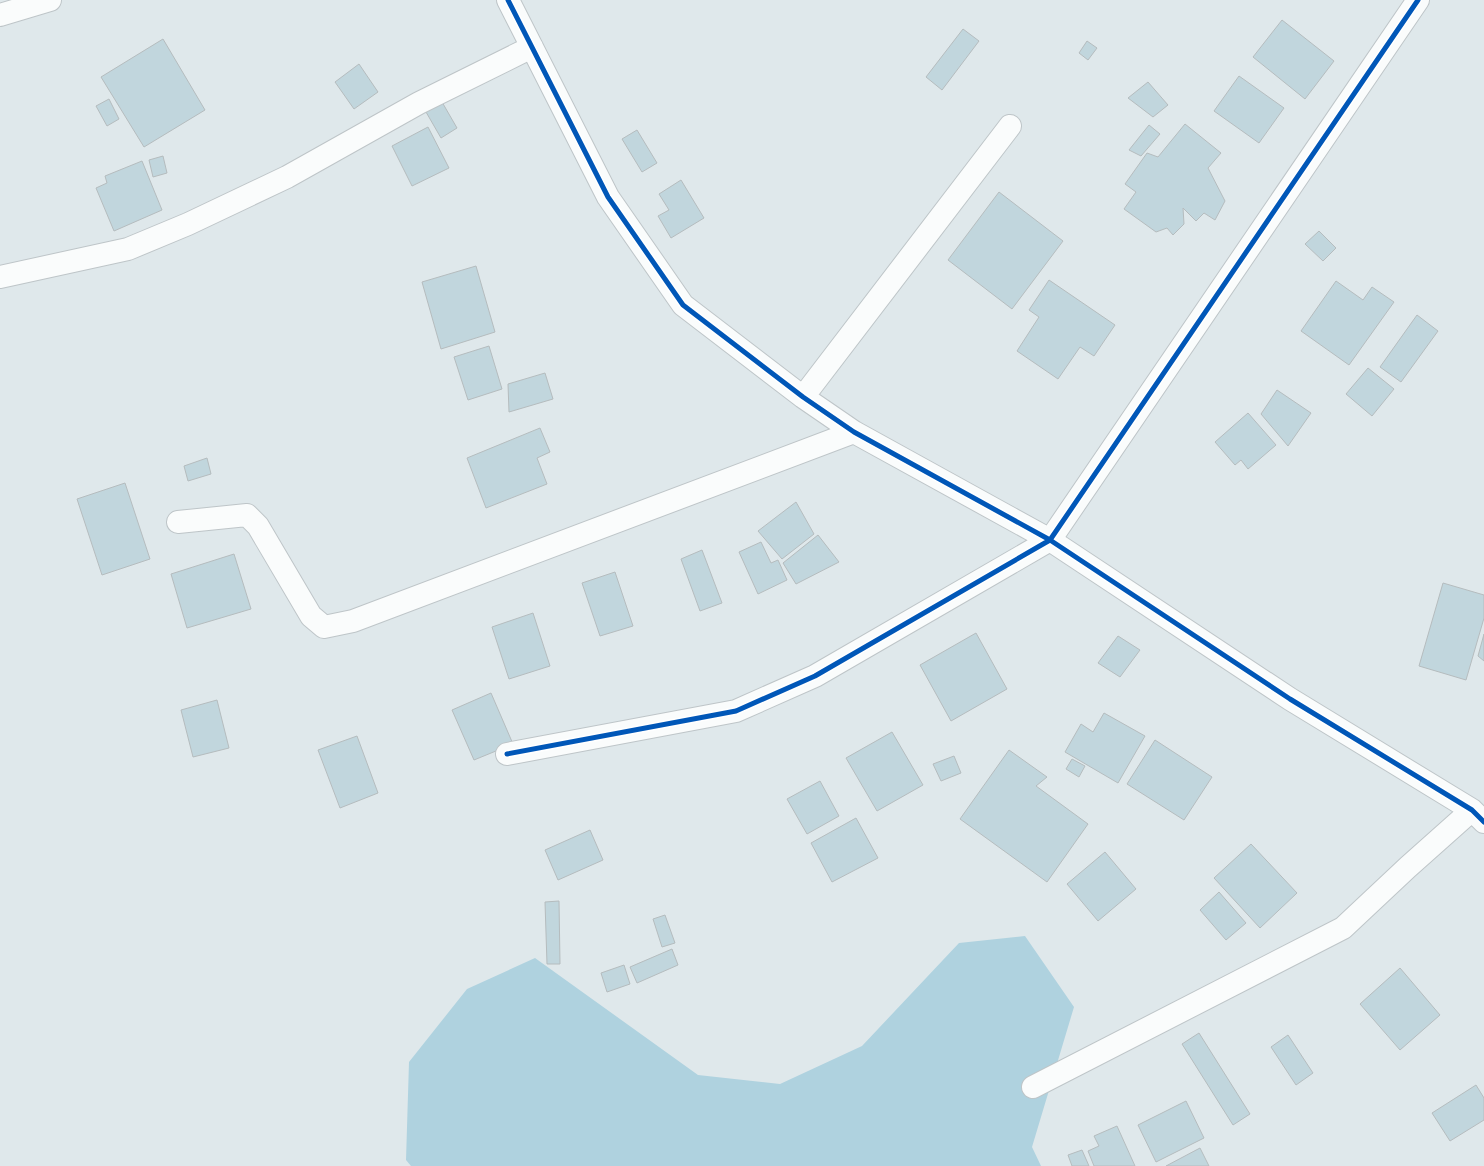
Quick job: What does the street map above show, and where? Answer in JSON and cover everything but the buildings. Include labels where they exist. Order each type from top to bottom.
[{"type":"street","points":[[0,15],[50,0]]},
{"type":"street","points":[[508,0],[608,197],[683,305],[803,397],[854,432],[1050,540],[1290,699],[1478,816],[1343,928],[1033,1087]]},
{"type":"street","points":[[508,754],[736,711],[815,676],[1050,540],[1418,0]]},
{"type":"street","points":[[0,277],[128,249],[188,224],[287,176],[419,103],[532,47]]},
{"type":"street","points":[[803,397],[1010,126]]},
{"type":"street","points":[[178,522],[247,515],[258,526],[311,616],[324,627],[353,621],[854,432]]},
{"type":"shaded area","points":[[1025,936],[1074,1007],[1032,1147],[1041,1166],[411,1166],[406,1160],[409,1062],[467,989],[535,958],[698,1075],[780,1084],[862,1046],[959,943]]},
{"type":"cycle path","points":[[508,0],[608,197],[683,305],[803,397],[854,432],[1050,540],[1290,699],[1472,810],[1484,822]]},
{"type":"cycle path","points":[[507,754],[736,711],[815,676],[1050,540],[1418,0]]}]
